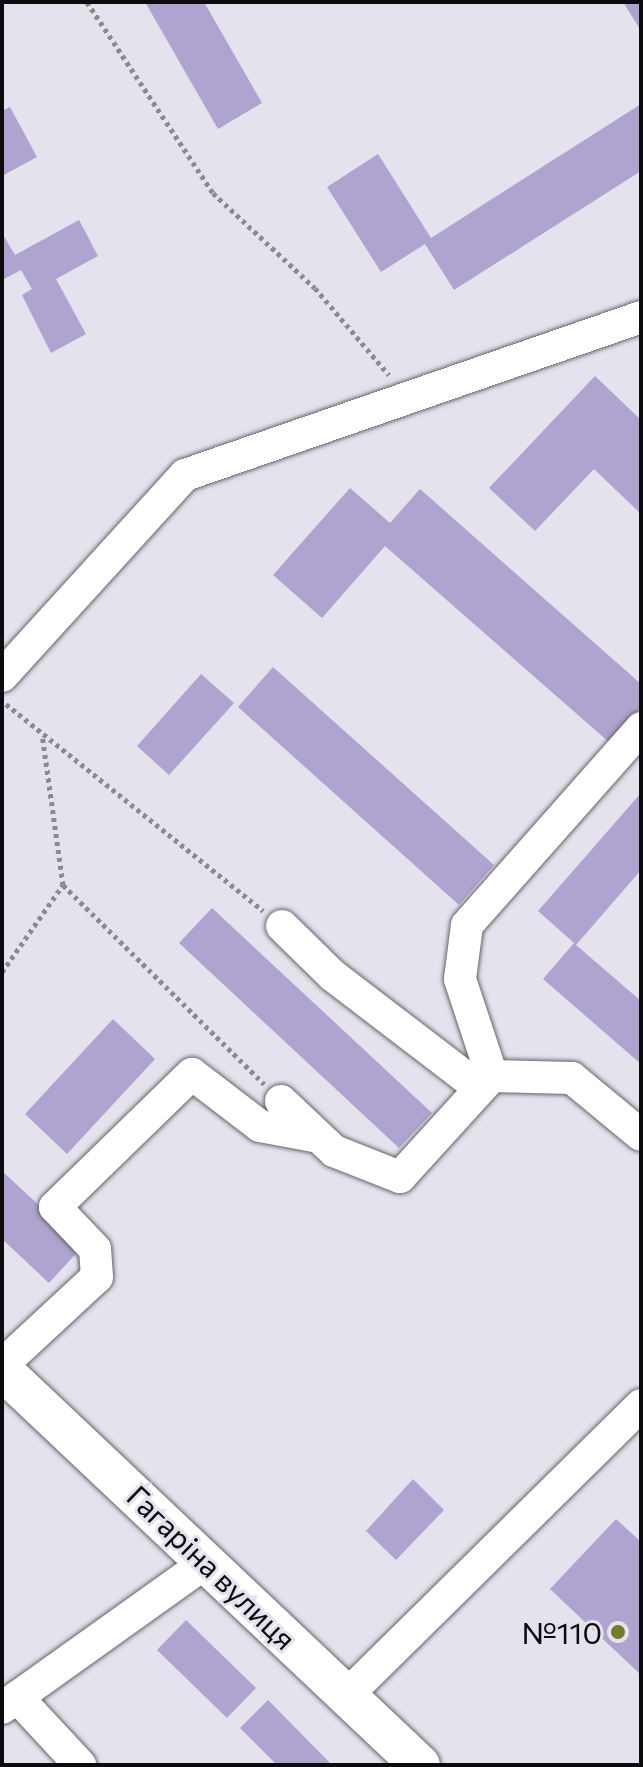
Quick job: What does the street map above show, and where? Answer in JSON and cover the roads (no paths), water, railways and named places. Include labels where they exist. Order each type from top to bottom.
[{"type":"main road","name":"Гагаріна вулиця","points":[[2,1367],[420,1765]]},
{"type":"street","points":[[2,676],[185,475],[641,317]]},
{"type":"street","points":[[486,1082],[460,979],[467,925],[641,728]]},
{"type":"street","points":[[282,926],[332,975],[486,1082],[572,1078],[641,1135]]},
{"type":"street","points":[[2,1367],[97,1277],[95,1249],[55,1207],[192,1074],[260,1126],[319,1137]]},
{"type":"street","points":[[281,1101],[334,1151],[400,1177],[486,1082]]},
{"type":"street","points":[[347,1695],[641,1405]]},
{"type":"street","points":[[80,1765],[10,1703],[208,1561]]},
{"type":"place","name":"№110","points":[[618,1632]]}]
